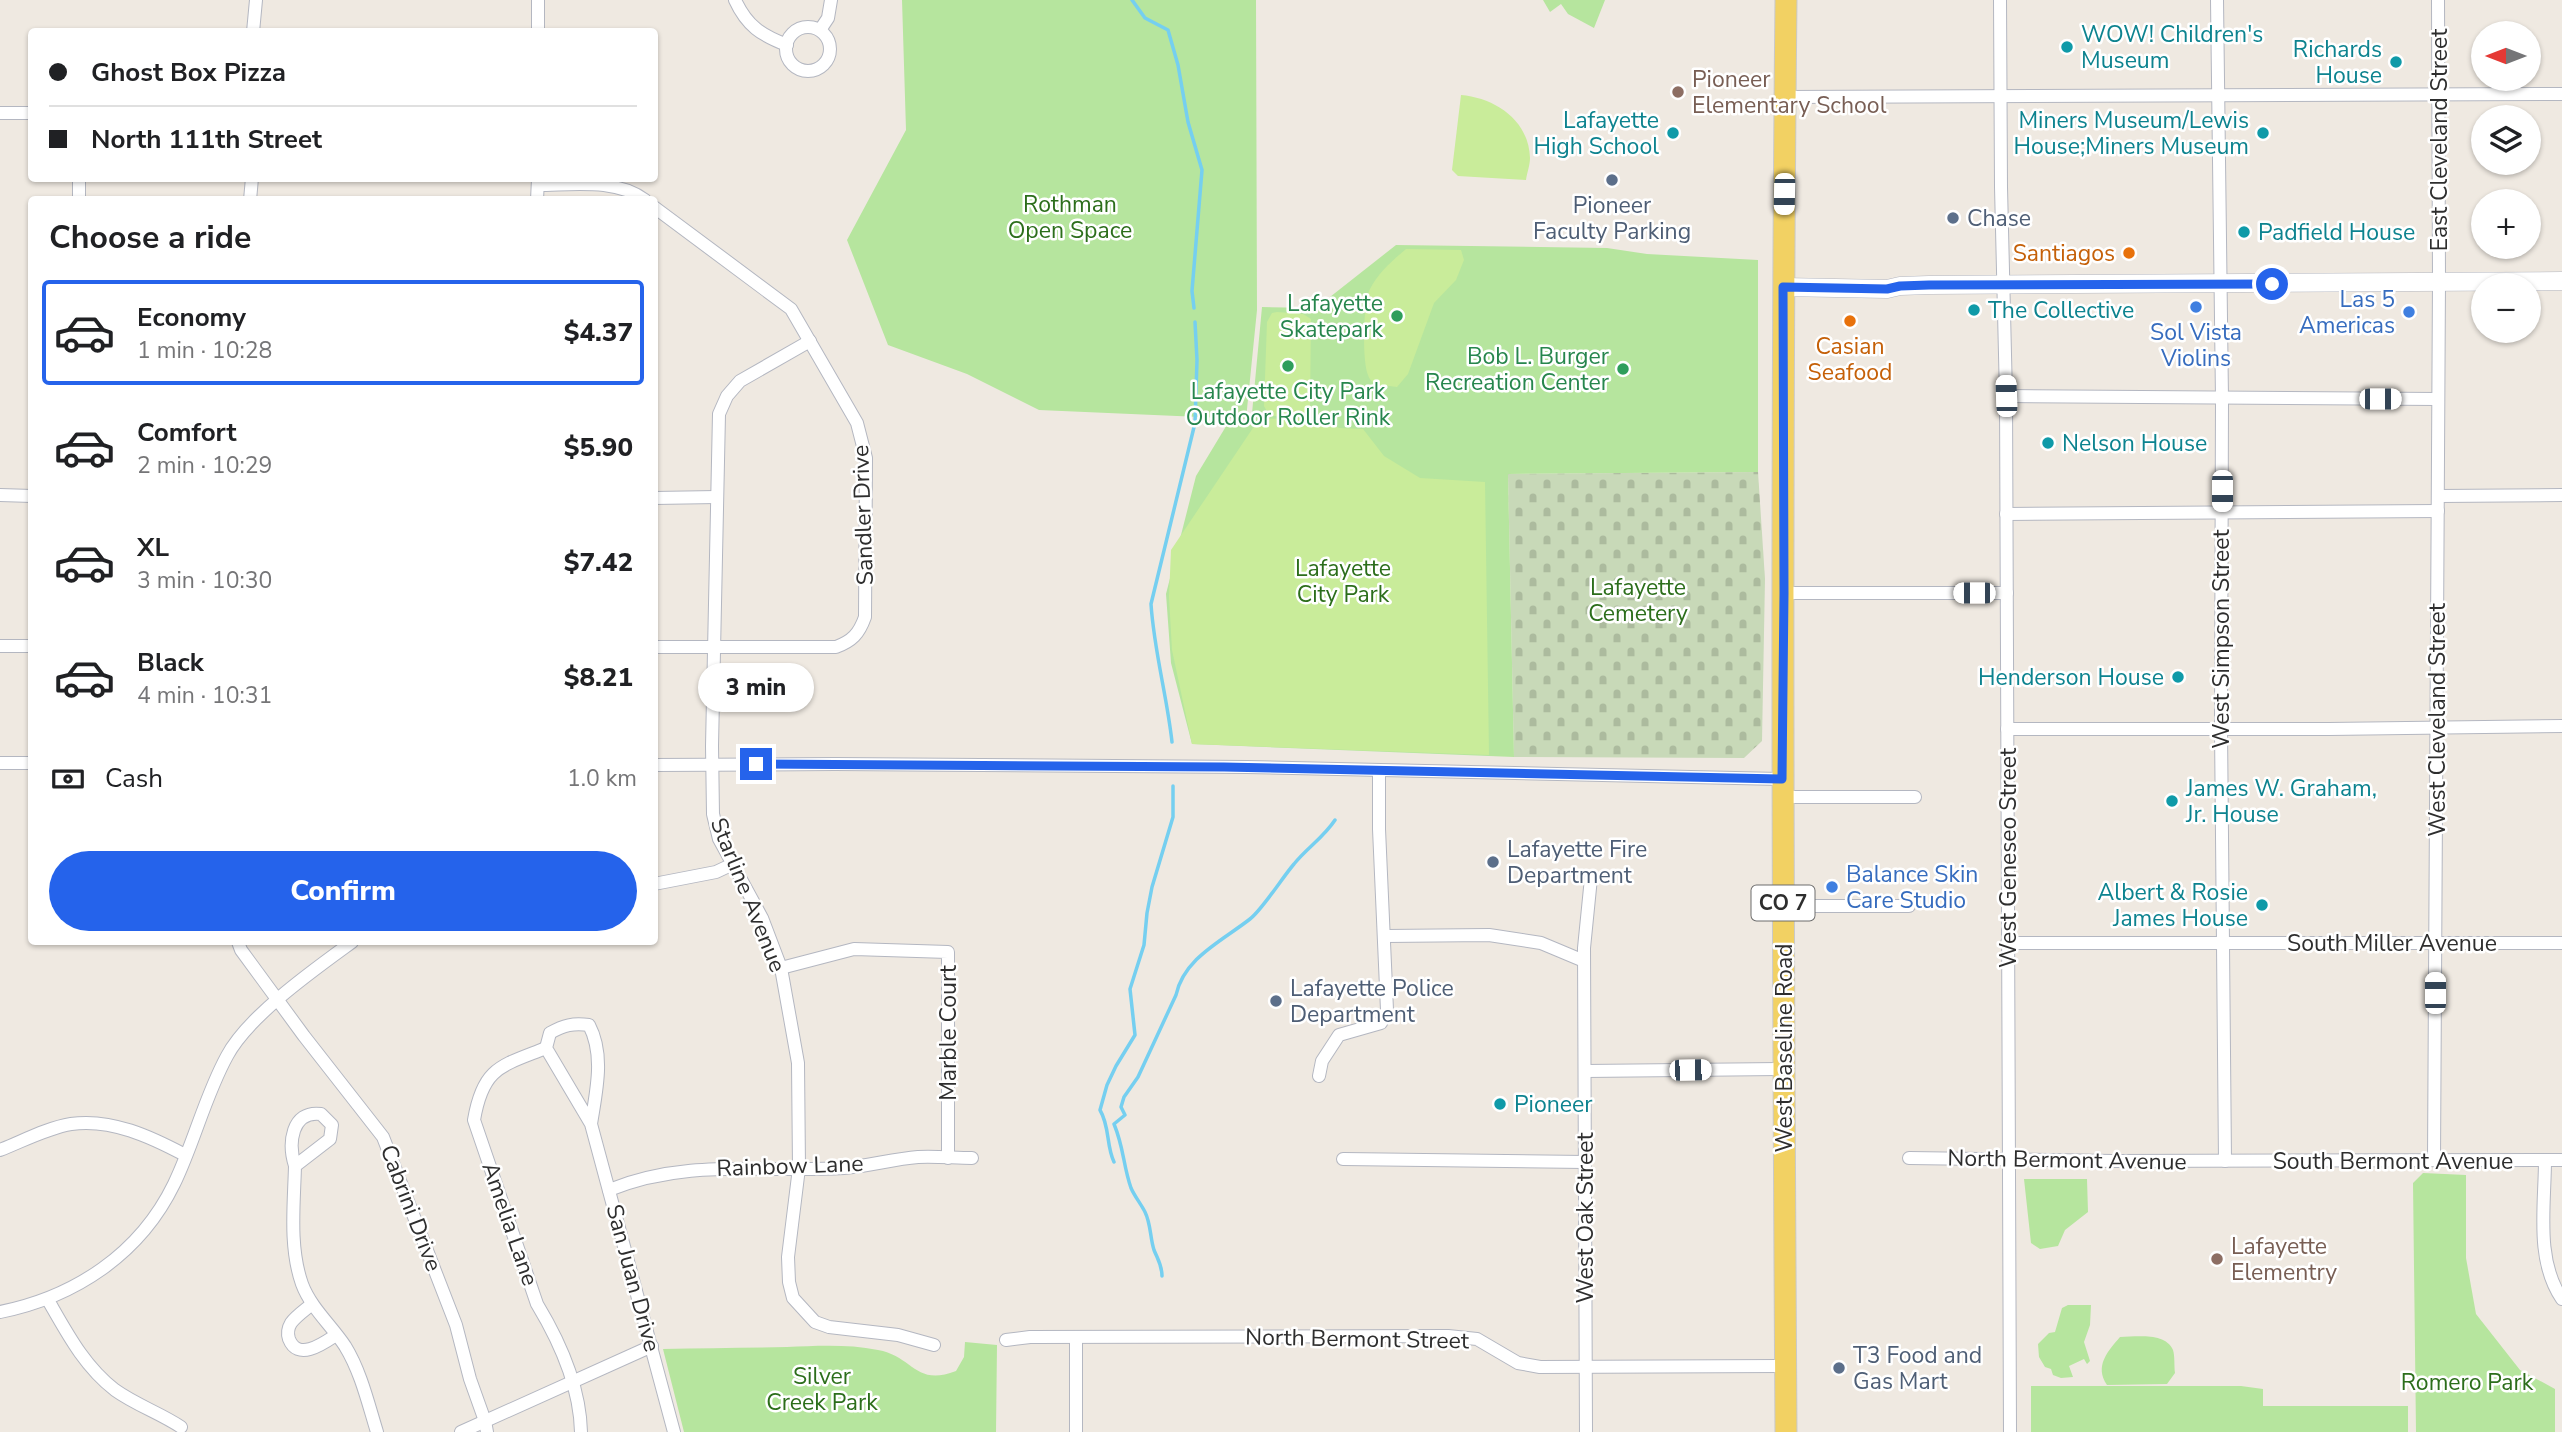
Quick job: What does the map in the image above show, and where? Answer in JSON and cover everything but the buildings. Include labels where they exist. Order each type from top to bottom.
[{"type":"main road","name":"CO 7","points":[[1783,287],[1786,0]]},
{"type":"main road","name":"West Baseline Road","points":[[1783,287],[1782,788],[1786,1432]]},
{"type":"street","points":[[254,28],[257,0]]},
{"type":"street","points":[[538,0],[538,28]]},
{"type":"street","points":[[735,0],[752,27],[764,37],[787,45]]},
{"type":"street","points":[[820,30],[828,18],[831,0]]},
{"type":"street","name":"West Geneseo Street","points":[[2000,0],[2002,285],[2006,396],[2010,1432]]},
{"type":"street","name":"West Simpson Street","points":[[2217,0],[2222,399],[2221,728],[2225,1161]]},
{"type":"street","name":"East Cleveland Street","points":[[2438,0],[2440,281]]},
{"type":"street","points":[[810,27],[820,30],[831,48],[822,67],[812,71],[793,65],[787,56],[787,45],[791,35],[810,27]]},
{"type":"street","points":[[1785,97],[2562,94]]},
{"type":"street","points":[[0,113],[28,113]]},
{"type":"street","points":[[538,182],[607,185],[640,196]]},
{"type":"street","name":"Sandler Drive","points":[[658,209],[791,309],[851,412],[863,437],[866,458],[865,617],[860,631],[849,642],[835,647],[658,647]]},
{"type":"street","name":"West Cleveland Street","points":[[2434,1160],[2440,281]]},
{"type":"street","points":[[1783,287],[1887,289],[1900,286],[2562,281]]},
{"type":"street","name":"Starline Avenue","points":[[810,341],[740,381],[727,396],[719,414],[713,814],[719,839],[762,918],[781,968],[798,1063],[799,1168],[788,1257],[793,1298],[815,1322],[829,1327],[898,1335],[934,1345]]},
{"type":"street","points":[[2006,396],[2438,399]]},
{"type":"street","points":[[0,495],[28,496]]},
{"type":"street","points":[[2439,496],[2562,495]]},
{"type":"street","points":[[658,498],[717,498]]},
{"type":"street","points":[[2006,514],[2438,511]]},
{"type":"street","points":[[1784,593],[2007,593]]},
{"type":"street","points":[[0,646],[28,646]]},
{"type":"street","points":[[2007,729],[2562,726]]},
{"type":"street","points":[[0,763],[28,763]]},
{"type":"street","points":[[658,765],[848,764],[1379,770],[1782,788],[1915,797]]},
{"type":"street","points":[[1319,1076],[1322,1061],[1339,1035],[1381,1023],[1387,1010],[1379,770]]},
{"type":"street","points":[[658,883],[716,872],[733,864]]},
{"type":"street","name":"West Oak Street","points":[[1586,1432],[1584,961],[1591,878]]},
{"type":"street","points":[[1783,906],[1909,906]]},
{"type":"street","points":[[1386,936],[1489,935],[1541,943],[1584,961]]},
{"type":"street","name":"South Miller Avenue","points":[[2007,943],[2562,943]]},
{"type":"street","name":"Cabrini Drive","points":[[239,945],[278,1001],[383,1137],[456,1325],[486,1427]]},
{"type":"street","points":[[0,1312],[48,1300],[83,1283],[110,1264],[134,1241],[158,1211],[174,1184],[227,1055],[250,1024],[348,945]]},
{"type":"street","name":"Marble Court","points":[[781,968],[854,949],[947,952],[948,1158]]},
{"type":"street","name":"San Juan Drive","points":[[591,1124],[598,1061],[596,1038],[589,1026],[575,1023],[565,1025],[550,1033],[546,1048],[591,1124],[674,1432]]},
{"type":"street","name":"Amelia Lane","points":[[546,1048],[501,1065],[487,1080],[478,1098],[474,1120],[537,1304],[566,1360],[581,1420],[581,1432]]},
{"type":"street","points":[[1585,1071],[1784,1069]]},
{"type":"street","points":[[0,1150],[45,1131],[72,1124],[93,1124],[109,1125],[156,1140],[185,1155]]},
{"type":"street","name":"Rainbow Lane","points":[[609,1190],[633,1181],[688,1170],[728,1167],[844,1168],[920,1157],[972,1158]]},
{"type":"street","points":[[1343,1158],[1585,1162]]},
{"type":"street","name":"North Bermont Avenue","points":[[1909,1158],[2225,1161]]},
{"type":"street","points":[[2545,1160],[2545,1258],[2552,1284],[2562,1299]]},
{"type":"street","name":"South Bermont Avenue","points":[[2225,1161],[2562,1160]]},
{"type":"street","points":[[295,1166],[294,1249],[303,1288],[349,1354],[377,1432]]},
{"type":"street","points":[[48,1300],[76,1350],[87,1364],[114,1389],[181,1427]]},
{"type":"street","points":[[312,1304],[293,1320],[288,1329],[293,1346],[313,1349],[336,1335]]},
{"type":"street","name":"North Bermont Street","points":[[1006,1340],[1076,1337],[1448,1336],[1476,1339],[1518,1363],[1539,1367],[1785,1366]]},
{"type":"street","points":[[1076,1337],[1076,1432]]},
{"type":"street","points":[[461,1432],[486,1427],[572,1382],[652,1346]]},
{"type":"green space","name":"Rothman Open Space","points":[[902,0],[1256,0],[1257,310],[1246,419],[1039,410],[967,374],[888,345],[847,240],[906,130]]},
{"type":"green space","points":[[1543,0],[1605,0],[1594,28],[1568,14],[1561,4],[1550,12]]},
{"type":"green space","points":[[1461,95],[1498,106],[1517,122],[1528,145],[1530,161],[1526,180],[1458,176],[1452,170]]},
{"type":"green space","name":"Lafayette City Park","points":[[1396,245],[1607,248],[1647,254],[1758,260],[1758,472],[1508,474],[1514,757],[1192,744],[1171,663],[1166,594],[1196,476],[1228,423],[1251,424],[1262,307],[1316,308]]},
{"type":"green space","name":"Lafayette Skatepark","points":[[1406,249],[1461,250],[1464,260],[1456,280],[1434,303],[1408,374],[1397,387],[1374,384],[1368,376],[1364,345],[1368,296],[1381,272]]},
{"type":"green space","name":"Lafayette City Park Outdoor Roller Rink","points":[[1272,313],[1303,314],[1311,319],[1310,407],[1304,416],[1269,415],[1264,406],[1267,322]]},
{"type":"green space","points":[[1316,415],[1339,428],[1363,429],[1384,456],[1420,478],[1485,482],[1489,755],[1192,744],[1172,650],[1169,597],[1171,550],[1259,419],[1319,418]]},
{"type":"green space","name":"Lafayette Cemetery","points":[[1758,472],[1765,579],[1762,741],[1744,758],[1514,757],[1508,474]]},
{"type":"green space","name":"Romero Park","points":[[2423,1173],[2466,1175],[2466,1258],[2476,1314],[2520,1370],[2555,1389],[2555,1432],[2416,1432],[2413,1183]]},
{"type":"green space","points":[[2024,1179],[2087,1179],[2088,1212],[2065,1230],[2058,1246],[2040,1249],[2031,1243]]},
{"type":"green space","points":[[2068,1305],[2091,1305],[2090,1325],[2084,1342],[2090,1361],[2087,1364],[2084,1359],[2069,1366],[2073,1377],[2061,1378],[2045,1367],[2039,1357],[2038,1344],[2049,1333],[2055,1332],[2062,1308]]},
{"type":"green space","points":[[2120,1337],[2157,1338],[2169,1344],[2174,1352],[2175,1373],[2167,1384],[2107,1385],[2103,1378],[2102,1365],[2107,1353]]},
{"type":"green space","name":"Silver Creek Park","points":[[965,1342],[997,1345],[996,1432],[684,1432],[663,1349],[855,1347],[890,1353],[923,1373],[942,1375],[956,1371],[964,1357]]},
{"type":"green space","points":[[2031,1386],[2241,1386],[2263,1389],[2263,1406],[2408,1406],[2408,1432],[2031,1432]]},
{"type":"waterway","points":[[1132,0],[1145,18],[1168,30],[1178,65],[1188,122],[1202,170],[1192,291],[1194,308]]},
{"type":"waterway","points":[[1172,742],[1151,604],[1195,423],[1195,322]]},
{"type":"waterway","points":[[1114,1162],[1100,1110],[1107,1085],[1135,1035],[1130,989],[1144,945],[1152,887],[1173,817],[1173,786]]},
{"type":"waterway","points":[[1162,1276],[1147,1217],[1131,1188],[1114,1124],[1125,1115],[1121,1107],[1124,1097],[1138,1077],[1187,971],[1206,951],[1255,915],[1294,864],[1335,820]]},
{"type":"place","name":"WOW! Children's Museum","points":[[2067,47]]},
{"type":"place","name":"Richards House","points":[[2396,62]]},
{"type":"place","name":"Pioneer Elementary School","points":[[1678,92]]},
{"type":"place","name":"Lafayette High School","points":[[1673,133]]},
{"type":"place","name":"Miners Museum/Lewis House;Miners Museum","points":[[2263,133]]},
{"type":"place","name":"Pioneer Faculty Parking","points":[[1612,180]]},
{"type":"place","name":"Chase","points":[[1953,218]]},
{"type":"place","name":"Padfield House","points":[[2244,232]]},
{"type":"place","name":"Santiagos","points":[[2129,253]]},
{"type":"place","name":"Sol Vista Violins","points":[[2196,307]]},
{"type":"place","name":"The Collective","points":[[1974,310]]},
{"type":"place","name":"Las 5 Americas","points":[[2409,312]]},
{"type":"place","name":"Lafayette Skatepark","points":[[1397,316]]},
{"type":"place","name":"Casian Seafood","points":[[1850,321]]},
{"type":"place","name":"Lafayette City Park Outdoor Roller Rink","points":[[1288,366]]},
{"type":"place","name":"Bob L. Burger Recreation Center","points":[[1623,369]]},
{"type":"place","name":"Nelson House","points":[[2048,443]]},
{"type":"place","name":"Henderson House","points":[[2178,677]]},
{"type":"place","name":"James W. Graham, Jr. House","points":[[2172,801]]},
{"type":"place","name":"Lafayette Fire Department","points":[[1493,862]]},
{"type":"place","name":"Balance Skin Care Studio","points":[[1832,887]]},
{"type":"place","name":"Albert & Rosie James House","points":[[2262,905]]},
{"type":"place","name":"Lafayette Police Department","points":[[1276,1001]]},
{"type":"place","name":"Pioneer","points":[[1500,1104]]},
{"type":"place","name":"Lafayette Elementry","points":[[2217,1259]]},
{"type":"place","name":"T3 Food and Gas Mart","points":[[1839,1368]]},
{"type":"route","points":[[756,764],[1224,767],[1782,779],[1783,287],[1887,289],[1929,285],[2272,284]]}]
